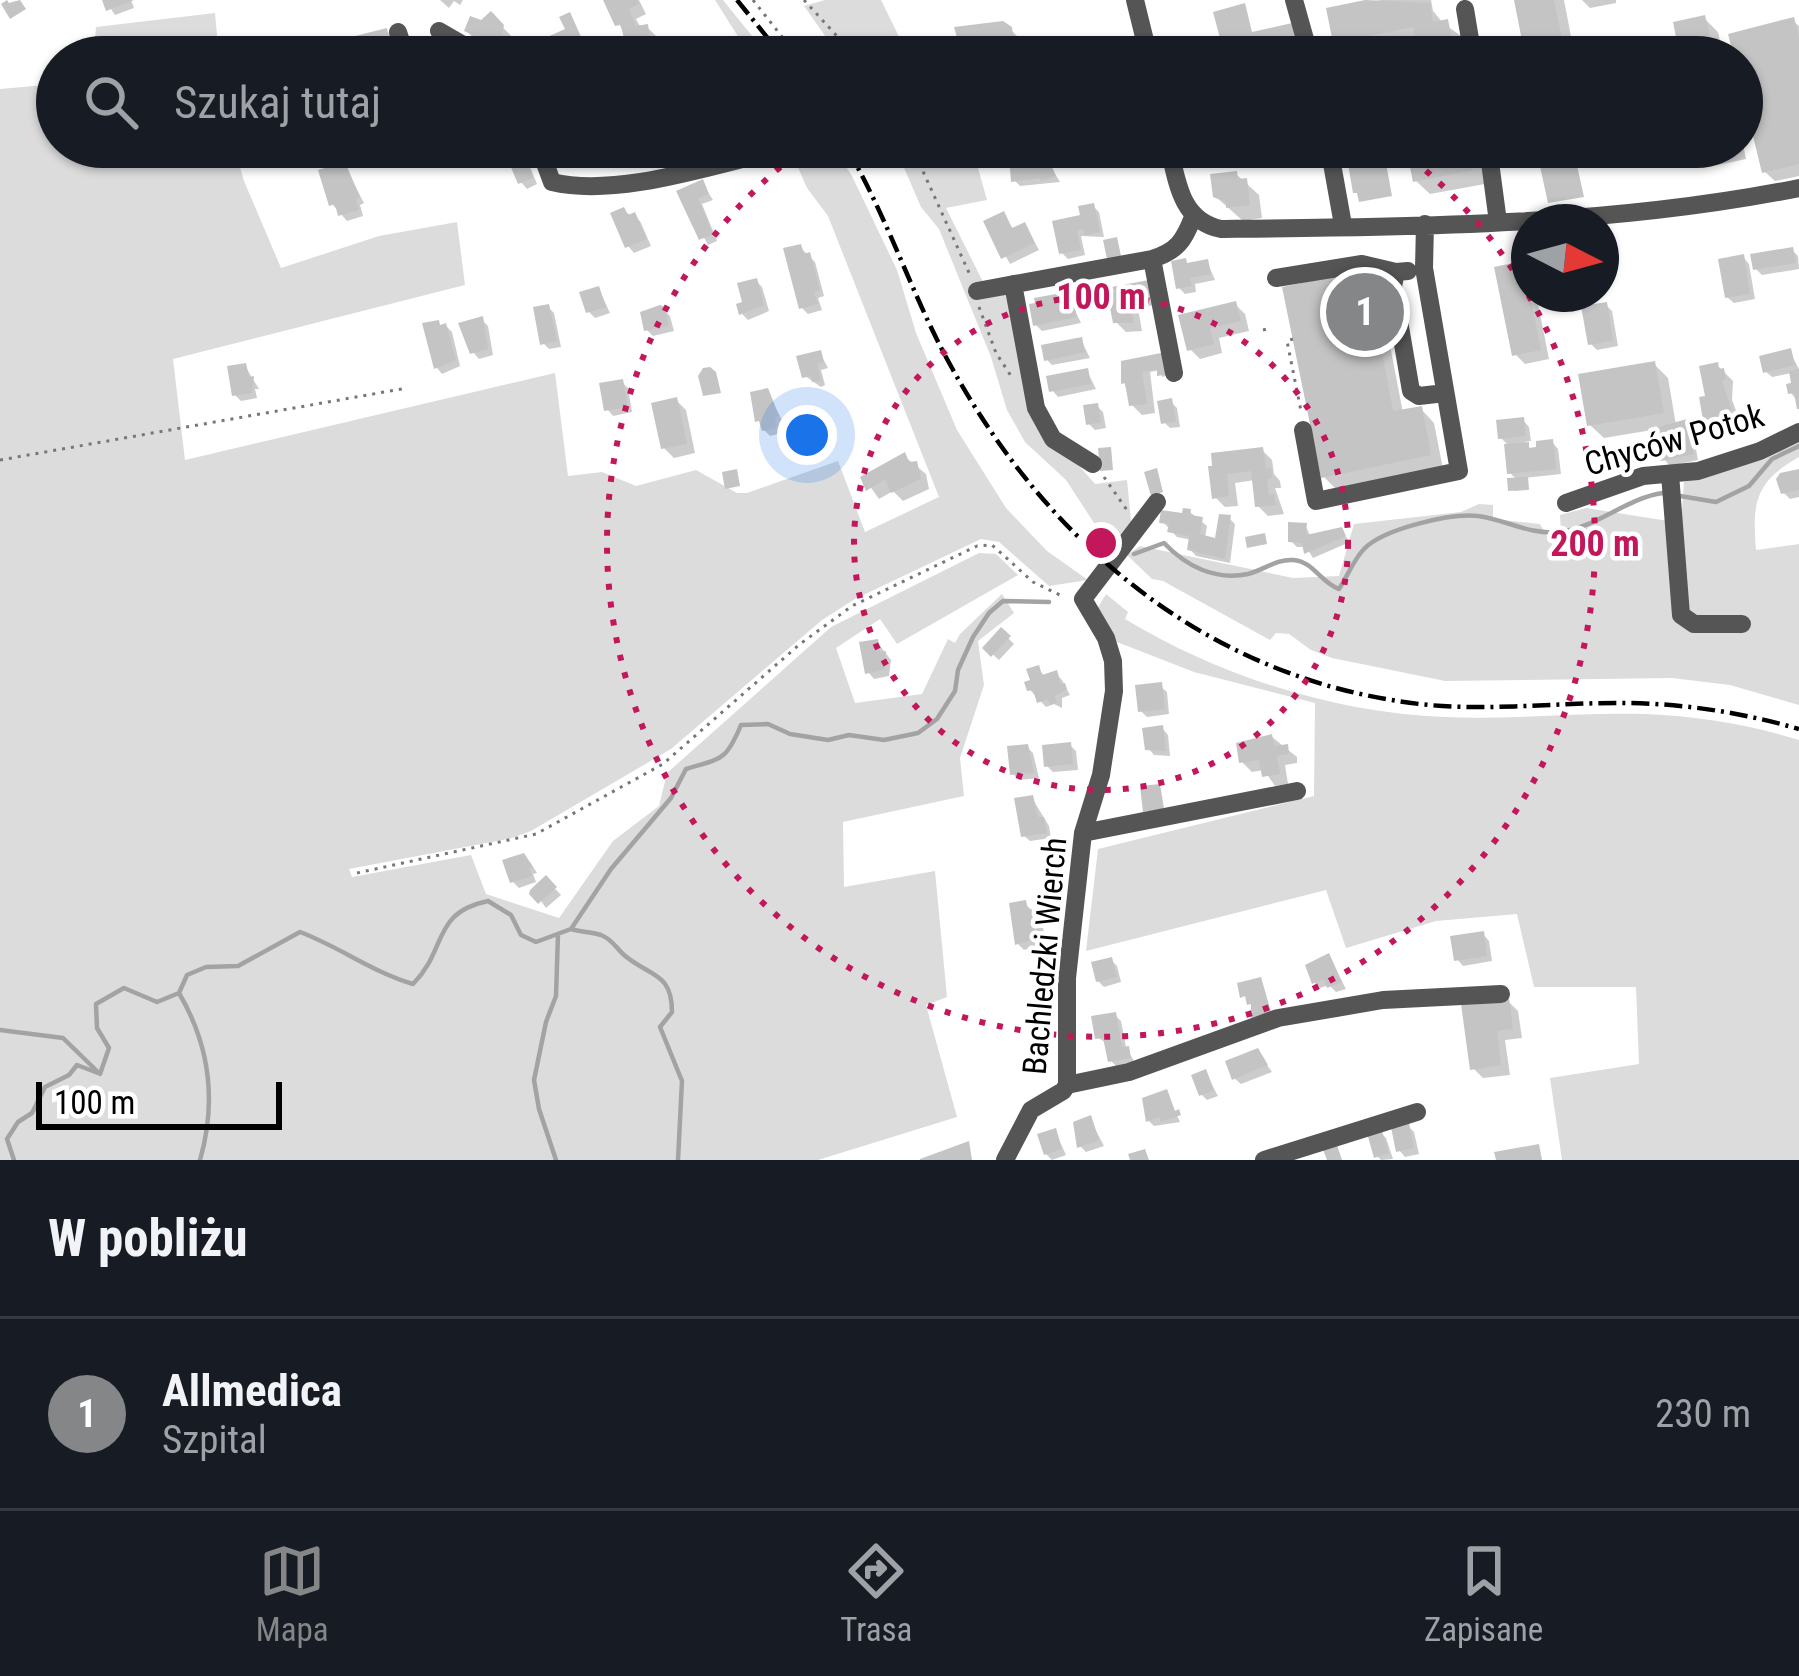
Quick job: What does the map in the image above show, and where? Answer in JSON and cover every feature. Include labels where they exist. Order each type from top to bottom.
[{"type":"street","points":[[1136,0],[1144,36]]},
{"type":"street","points":[[1294,0],[1304,36]]},
{"type":"street","points":[[1465,9],[1470,36]]},
{"type":"street","points":[[439,31],[448,36]]},
{"type":"street","points":[[398,32],[399,36]]},
{"type":"street","points":[[547,168],[552,182],[587,186],[695,168]]},
{"type":"street","points":[[1174,168],[1193,217],[1207,226],[1241,229],[1659,212],[1799,188]]},
{"type":"street","points":[[1333,168],[1343,225]]},
{"type":"street","points":[[1491,168],[1498,222]]},
{"type":"street","points":[[976,291],[1152,260],[1171,253],[1184,241],[1193,217]]},
{"type":"street","points":[[1303,426],[1316,501],[1459,471],[1424,268],[1425,224]]},
{"type":"street","points":[[1152,260],[1174,373]]},
{"type":"street","points":[[1276,278],[1362,264],[1396,272],[1424,268]]},
{"type":"street","points":[[1396,272],[1393,286],[1411,391],[1420,396],[1445,393]]},
{"type":"street","points":[[1013,284],[1035,401],[1053,439],[1093,464]]},
{"type":"street","name":"Chyców Potok","points":[[1566,503],[1643,476],[1670,478],[1698,471],[1760,452],[1799,432]]},
{"type":"street","points":[[1670,478],[1681,615],[1694,624],[1742,624]]},
{"type":"street","points":[[1083,599],[1157,502]]},
{"type":"street","name":"Bachledzki Wierch","points":[[1005,1160],[1031,1110],[1063,1091],[1066,1084],[1067,979],[1083,833],[1101,775],[1114,691],[1106,638],[1083,599]]},
{"type":"street","points":[[1083,833],[1297,791]]},
{"type":"street","points":[[1066,1084],[1129,1072],[1278,1018],[1383,1000],[1501,994]]},
{"type":"street","points":[[1264,1160],[1417,1112]]},
{"type":"path","points":[[753,0],[781,36]]},
{"type":"path","points":[[804,0],[837,36]]},
{"type":"path","points":[[921,168],[976,291],[996,353],[1021,393],[1035,401]]},
{"type":"path","points":[[1264,330],[1271,328]]},
{"type":"path","points":[[1293,339],[1287,340],[1303,426]]},
{"type":"path","points":[[0,460],[407,388]]},
{"type":"path","points":[[1093,464],[1139,522]]},
{"type":"path","points":[[357,873],[536,834],[663,764],[838,615],[977,546],[992,544],[1058,597],[1083,599]]},
{"type":"shaded area","points":[[715,0],[723,0],[752,36],[738,36]]},
{"type":"shaded area","points":[[825,0],[881,0],[899,36],[825,36],[804,6]]},
{"type":"shaded area","points":[[215,13],[217,36],[95,36],[96,27]]},
{"type":"shaded area","points":[[36,86],[36,168],[240,168],[281,268],[379,236],[457,222],[465,285],[173,359],[185,460],[555,373],[568,476],[602,472],[636,486],[696,470],[737,493],[747,493],[838,461],[865,532],[939,497],[828,216],[798,168],[847,168],[897,270],[916,333],[957,430],[1006,508],[1047,551],[1088,580],[1049,586],[999,542],[981,539],[855,599],[822,620],[671,749],[531,831],[349,869],[352,877],[471,855],[486,894],[559,918],[613,841],[659,806],[667,773],[831,627],[979,553],[996,554],[1018,575],[897,644],[880,619],[836,648],[855,703],[922,694],[948,639],[955,643],[1002,594],[1014,613],[978,641],[984,685],[960,758],[964,796],[843,822],[844,887],[935,871],[947,997],[926,1005],[957,1117],[818,1160],[0,1160],[0,89]]},
{"type":"shaded area","points":[[904,168],[978,168],[987,200],[946,208],[989,294],[1010,293],[1032,412],[1095,484],[1127,480],[1132,531],[1118,548],[1098,529],[1066,480],[1025,442],[1007,410],[991,357],[939,229],[921,207]]},
{"type":"shaded area","points":[[1799,441],[1799,457],[1773,475],[1759,495],[1755,519],[1756,550],[1799,544],[1799,705],[1730,685],[1672,678],[1445,681],[1332,658],[1289,634],[1276,633],[1270,640],[1152,579],[1127,555],[1140,546],[1293,578],[1339,576],[1354,524],[1461,512],[1479,504],[1493,505],[1493,519],[1540,524],[1553,546],[1562,548],[1560,515],[1586,508],[1681,523],[1684,482],[1765,459]]},
{"type":"shaded area","points":[[1106,594],[1128,612],[1125,619],[1199,658],[1279,688],[1362,708],[1445,717],[1665,715],[1724,722],[1799,740],[1799,1160],[1562,1160],[1550,1078],[1639,1064],[1636,987],[1534,987],[1517,914],[1436,921],[1346,948],[1326,890],[1086,951],[1098,849],[1314,796],[1315,703],[1194,672],[1117,642],[1101,623],[1097,609]]},
{"type":"building","points":[[20,0],[26,9],[10,19],[1,4]]},
{"type":"building","points":[[102,0],[134,0],[106,11]]},
{"type":"building","points":[[603,0],[637,0],[639,4],[629,9],[636,26],[648,24],[649,36],[623,36],[620,25],[615,26]]},
{"type":"building","points":[[1365,0],[1430,3],[1433,22],[1448,19],[1451,36],[1415,36],[1413,27],[1368,36],[1332,36],[1326,8]]},
{"type":"building","points":[[1514,0],[1554,0],[1562,36],[1521,36]]},
{"type":"building","points":[[1245,3],[1252,32],[1297,22],[1300,36],[1219,36],[1213,12]]},
{"type":"building","points":[[491,11],[504,25],[505,36],[475,36],[464,31],[470,16],[481,20]]},
{"type":"building","points":[[570,12],[581,36],[549,36],[565,29],[559,17]]},
{"type":"building","points":[[1705,15],[1710,36],[1676,36],[1673,22]]},
{"type":"building","points":[[1794,17],[1799,37],[1799,164],[1762,173],[1763,36],[1728,34]]},
{"type":"building","points":[[1003,21],[1012,27],[1013,36],[957,36],[954,27]]},
{"type":"building","points":[[387,28],[388,36],[355,36]]},
{"type":"building","points":[[348,168],[360,197],[356,199],[359,210],[338,216],[335,204],[329,206],[318,170]]},
{"type":"building","points":[[511,168],[529,168],[533,178],[518,184]]},
{"type":"building","points":[[1010,168],[1052,168],[1056,176],[1041,181],[1011,182]]},
{"type":"building","points":[[1349,168],[1387,168],[1392,196],[1359,202]]},
{"type":"building","points":[[1410,168],[1473,168],[1473,170],[1413,182]]},
{"type":"building","points":[[1540,168],[1578,168],[1584,197],[1548,203]]},
{"type":"building","points":[[1237,171],[1238,179],[1247,178],[1250,205],[1226,208],[1226,202],[1213,197],[1210,174]]},
{"type":"building","points":[[703,179],[709,194],[698,198],[713,234],[699,240],[676,191]]},
{"type":"building","points":[[1094,203],[1100,232],[1085,235],[1083,229],[1077,231],[1081,250],[1059,254],[1052,221],[1080,215],[1078,206]]},
{"type":"building","points":[[624,207],[628,215],[635,212],[647,239],[625,248],[610,213]]},
{"type":"building","points":[[1004,211],[1012,228],[1025,222],[1035,243],[1001,259],[983,221]]},
{"type":"building","points":[[1117,237],[1121,256],[1107,259],[1103,240]]},
{"type":"building","points":[[801,244],[804,254],[810,252],[820,290],[814,292],[818,304],[799,309],[783,248]]},
{"type":"building","points":[[1793,247],[1796,263],[1753,270],[1750,254]]},
{"type":"building","points":[[1744,254],[1750,294],[1725,298],[1718,259]]},
{"type":"building","points":[[1186,258],[1187,263],[1208,259],[1211,274],[1190,278],[1192,286],[1176,289],[1171,261]]},
{"type":"building","points":[[1511,263],[1511,312],[1533,312],[1541,350],[1512,356],[1494,267]]},
{"type":"building","points":[[1358,271],[1372,298],[1393,411],[1422,406],[1431,455],[1321,478],[1282,287]]},
{"type":"building","points":[[757,278],[764,305],[739,315],[736,304],[742,302],[737,283]]},
{"type":"building","points":[[1149,280],[1152,295],[1129,299],[1134,323],[1113,323],[1106,288]]},
{"type":"building","points":[[599,286],[606,307],[586,313],[579,292]]},
{"type":"building","points":[[1056,294],[1066,302],[1073,300],[1077,317],[1033,326],[1029,304],[1035,303],[1034,298]]},
{"type":"building","points":[[1236,301],[1241,321],[1210,328],[1214,344],[1187,351],[1178,315]]},
{"type":"building","points":[[549,304],[557,341],[540,345],[533,307]]},
{"type":"building","points":[[665,307],[669,326],[644,331],[640,312]]},
{"type":"building","points":[[1582,312],[1609,312],[1613,341],[1588,345]]},
{"type":"building","points":[[483,316],[488,349],[470,354],[458,323]]},
{"type":"building","points":[[439,320],[440,325],[446,323],[456,360],[434,369],[422,323]]},
{"type":"building","points":[[1082,337],[1085,352],[1044,361],[1041,345]]},
{"type":"building","points":[[1791,348],[1795,365],[1763,373],[1759,356]]},
{"type":"building","points":[[821,350],[824,362],[817,364],[821,380],[802,378],[796,356]]},
{"type":"building","points":[[1166,352],[1168,374],[1157,376],[1157,369],[1142,372],[1147,404],[1129,406],[1125,383],[1121,384],[1121,361]]},
{"type":"building","points":[[1655,361],[1664,413],[1587,426],[1578,374]]},
{"type":"building","points":[[1718,362],[1719,369],[1724,368],[1726,380],[1722,381],[1732,411],[1703,420],[1699,397],[1705,396],[1699,366]]},
{"type":"building","points":[[246,363],[249,377],[254,376],[252,393],[232,396],[227,366]]},
{"type":"building","points":[[710,367],[721,393],[703,396],[698,376]]},
{"type":"building","points":[[1088,368],[1091,384],[1049,392],[1046,376]]},
{"type":"building","points":[[1799,369],[1797,409],[1794,393],[1788,394],[1786,384],[1791,383],[1789,371]]},
{"type":"building","points":[[623,379],[628,407],[604,411],[599,383]]},
{"type":"building","points":[[768,388],[779,416],[775,417],[777,428],[762,431],[759,421],[755,422],[750,392]]},
{"type":"building","points":[[677,397],[687,444],[661,449],[651,403]]},
{"type":"building","points":[[1172,398],[1176,421],[1161,424],[1157,401]]},
{"type":"building","points":[[1098,403],[1101,422],[1086,425],[1083,405]]},
{"type":"building","points":[[1524,417],[1526,436],[1498,439],[1496,420]]},
{"type":"building","points":[[1687,419],[1694,454],[1661,461],[1655,428]]},
{"type":"building","points":[[1553,439],[1556,469],[1507,474],[1504,444],[1529,442],[1529,448],[1536,447],[1536,441]]},
{"type":"building","points":[[1111,447],[1113,470],[1100,471],[1098,448]]},
{"type":"building","points":[[1263,447],[1266,469],[1271,468],[1269,495],[1274,494],[1276,505],[1255,507],[1251,471],[1227,474],[1229,496],[1212,499],[1211,453]]},
{"type":"building","points":[[905,452],[909,462],[917,461],[921,479],[891,493],[885,479],[866,491],[860,477]]},
{"type":"building","points":[[1157,468],[1163,492],[1151,496],[1144,472]]},
{"type":"building","points":[[737,469],[740,486],[725,489],[722,472]]},
{"type":"building","points":[[1799,469],[1799,490],[1781,494],[1776,479],[1780,473]]},
{"type":"building","points":[[1528,477],[1529,489],[1508,491],[1507,478]]},
{"type":"building","points":[[1183,508],[1203,517],[1200,534],[1215,538],[1219,514],[1231,515],[1225,559],[1187,550],[1189,536],[1167,532],[1169,524],[1159,523],[1161,510],[1182,513]]},
{"type":"building","points":[[1288,522],[1307,523],[1306,535],[1342,527],[1346,536],[1304,554],[1302,543],[1288,542]]},
{"type":"building","points":[[1265,533],[1267,544],[1247,548],[1245,537]]},
{"type":"building","points":[[1001,627],[1011,636],[991,657],[982,648]]},
{"type":"building","points":[[878,639],[880,652],[886,651],[884,670],[865,674],[859,642]]},
{"type":"building","points":[[1039,665],[1042,675],[1057,670],[1061,684],[1065,683],[1067,689],[1055,696],[1057,703],[1050,705],[1048,699],[1037,703],[1033,690],[1027,691],[1026,669]]},
{"type":"building","points":[[1162,682],[1165,709],[1138,712],[1135,685]]},
{"type":"building","points":[[1163,725],[1166,751],[1145,750],[1142,728]]},
{"type":"building","points":[[1272,734],[1274,746],[1288,744],[1289,754],[1277,756],[1280,774],[1262,777],[1259,760],[1239,763],[1236,743]]},
{"type":"building","points":[[1071,742],[1073,764],[1044,767],[1042,745]]},
{"type":"building","points":[[1028,744],[1034,773],[1010,775],[1007,746]]},
{"type":"building","points":[[1160,784],[1164,809],[1143,812],[1140,786]]},
{"type":"building","points":[[1033,795],[1047,833],[1021,837],[1014,798]]},
{"type":"building","points":[[524,853],[533,867],[529,868],[532,876],[510,883],[502,860]]},
{"type":"building","points":[[546,875],[557,887],[538,904],[530,890]]},
{"type":"building","points":[[1026,900],[1028,910],[1035,909],[1041,937],[1015,945],[1009,903]]},
{"type":"building","points":[[1484,931],[1487,956],[1454,961],[1450,936]]},
{"type":"building","points":[[1329,953],[1342,982],[1327,988],[1324,979],[1312,984],[1305,965]]},
{"type":"building","points":[[1112,957],[1117,977],[1096,982],[1091,962]]},
{"type":"building","points":[[1261,977],[1271,1012],[1251,1018],[1251,1004],[1247,1005],[1245,996],[1240,998],[1237,983]]},
{"type":"building","points":[[1509,998],[1513,1029],[1497,1031],[1501,1065],[1470,1070],[1461,1004]]},
{"type":"building","points":[[1116,1012],[1122,1047],[1129,1046],[1131,1058],[1108,1062],[1103,1038],[1095,1039],[1091,1016]]},
{"type":"building","points":[[1258,1048],[1268,1065],[1232,1080],[1225,1061]]},
{"type":"building","points":[[1206,1069],[1214,1090],[1199,1096],[1191,1075]]},
{"type":"building","points":[[1167,1089],[1181,1115],[1146,1122],[1142,1098]]},
{"type":"building","points":[[1091,1115],[1099,1140],[1077,1148],[1073,1122]]},
{"type":"building","points":[[1409,1123],[1414,1148],[1396,1152],[1391,1127]]},
{"type":"building","points":[[1056,1128],[1062,1149],[1044,1155],[1037,1134]]},
{"type":"building","points":[[1381,1128],[1389,1153],[1374,1158],[1367,1133]]},
{"type":"building","points":[[969,1141],[972,1160],[920,1160],[920,1159]]},
{"type":"building","points":[[1336,1142],[1342,1160],[1327,1160],[1322,1147]]},
{"type":"building","points":[[1539,1144],[1542,1160],[1496,1160],[1494,1152]]},
{"type":"building","points":[[1145,1149],[1149,1160],[1130,1160],[1128,1154]]},
{"type":"waterway","name":"Chyców Potok","points":[[1680,496],[1716,502],[1749,486],[1772,459],[1799,446]]},
{"type":"waterway","name":"Chyców Potok","points":[[1134,554],[1164,543],[1192,565],[1236,576],[1293,560],[1339,589],[1364,549],[1418,524],[1478,516],[1559,532],[1663,493]]},
{"type":"waterway","name":"Chyców Potok","points":[[0,1030],[63,1038],[100,1074],[109,1048],[97,1028],[96,1004],[124,988],[157,1002],[179,993],[187,975],[206,967],[238,966],[300,932],[413,984],[448,923],[470,907],[488,901],[511,915],[521,935],[536,942],[571,929],[611,869],[671,798],[686,769],[721,756],[741,725],[768,724],[790,734],[828,740],[849,735],[884,740],[918,733],[937,719],[955,691],[958,670],[989,613],[1003,601],[1049,602]]},
{"type":"waterway","points":[[571,929],[605,937],[668,989],[672,1012],[660,1027],[682,1081],[678,1160]]},
{"type":"waterway","points":[[556,1160],[534,1080],[556,996],[558,934]]},
{"type":"waterway","points":[[179,993],[198,1033],[208,1074],[208,1116],[200,1160]]},
{"type":"waterway","points":[[14,1160],[7,1139],[18,1122],[32,1113],[45,1087],[69,1075],[77,1065],[98,1073]]},
{"type":"railway","points":[[737,0],[766,36]]},
{"type":"railway","points":[[857,168],[952,368],[1039,495],[1091,550],[1149,597],[1212,637],[1279,669],[1352,692],[1429,705],[1651,704],[1715,710],[1799,729]]},
{"type":"place","name":"Allmedica","points":[[1365,312]]}]
